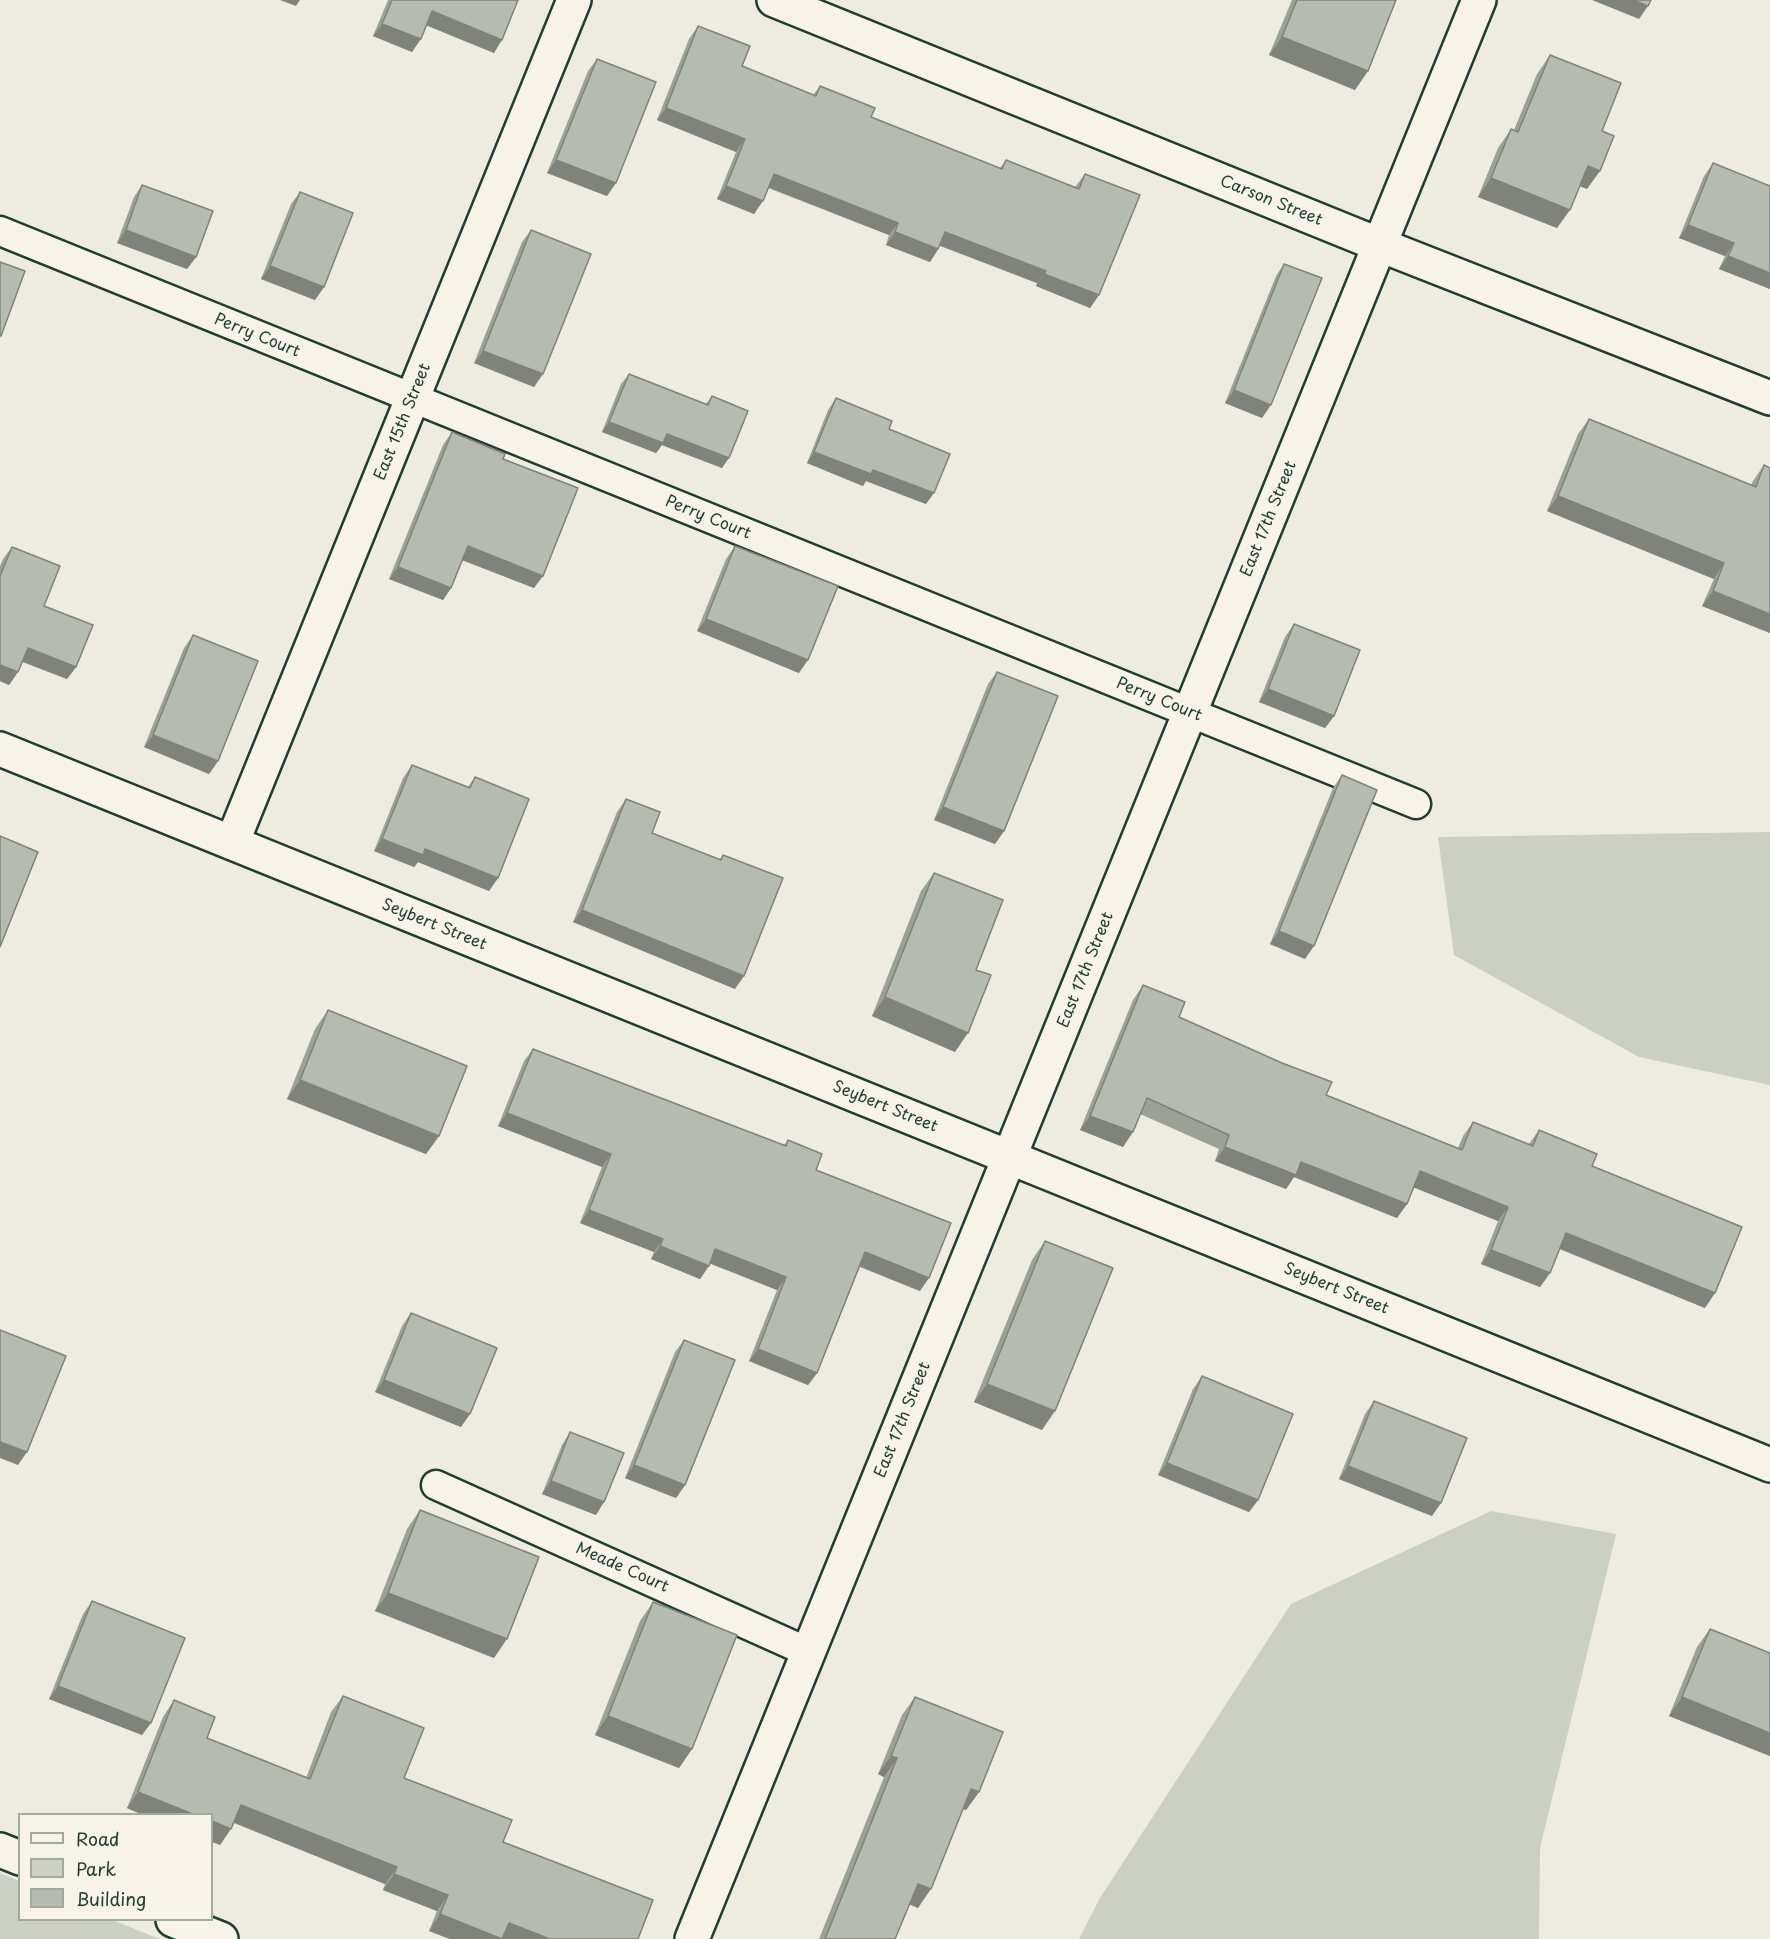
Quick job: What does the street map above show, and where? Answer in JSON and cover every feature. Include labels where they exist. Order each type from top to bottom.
[{"type":"street","name":"East 15th Street","points":[[232,843],[574,0]]},
{"type":"street","name":"Carson Street","points":[[774,0],[1380,245],[1770,398]]},
{"type":"street","name":"East 17th Street","points":[[692,1939],[1479,0]]},
{"type":"street","name":"Seybert Street","points":[[0,749],[1770,1465]]},
{"type":"street","points":[[0,1850],[18,1857]]},
{"type":"street","points":[[176,1921],[221,1939]]},
{"type":"lane","name":"Perry Court","points":[[0,231],[1416,804]]},
{"type":"lane","name":"Meade Court","points":[[436,1485],[808,1652]]},
{"type":"green space","points":[[1770,832],[1770,1085],[1639,1057],[1454,955],[1438,837]]},
{"type":"green space","points":[[1491,1511],[1616,1534],[1540,1848],[1539,1939],[1079,1939],[1100,1898],[1291,1604]]},
{"type":"green space","points":[[0,1873],[18,1881],[18,1921],[115,1921],[160,1939],[0,1939]]},
{"type":"building","points":[[392,0],[518,0],[502,40],[432,11],[421,39],[382,24]]},
{"type":"building","points":[[1297,0],[1396,0],[1368,71],[1282,37]]},
{"type":"building","points":[[1633,0],[1651,0],[1648,6]]},
{"type":"building","points":[[698,26],[750,46],[742,66],[816,96],[820,86],[875,108],[871,117],[1002,169],[1006,160],[1079,189],[1085,174],[1140,195],[1099,295],[1044,274],[1046,271],[945,232],[938,249],[895,232],[898,223],[774,174],[763,201],[726,186],[745,139],[666,108]]},
{"type":"building","points":[[1550,55],[1621,83],[1602,131],[1614,136],[1600,171],[1588,166],[1570,210],[1491,178],[1511,129],[1518,132]]},
{"type":"building","points":[[597,59],[656,82],[616,183],[556,160]]},
{"type":"building","points":[[1713,163],[1770,186],[1770,273],[1728,256],[1734,243],[1688,225]]},
{"type":"building","points":[[142,185],[213,211],[196,257],[126,230]]},
{"type":"building","points":[[300,192],[353,213],[324,287],[270,266]]},
{"type":"building","points":[[531,230],[591,254],[543,374],[483,351]]},
{"type":"building","points":[[0,262],[25,271],[1,336],[0,336]]},
{"type":"building","points":[[1284,264],[1322,278],[1271,405],[1234,390]]},
{"type":"building","points":[[629,374],[708,405],[712,396],[748,411],[729,458],[667,434],[663,443],[609,422]]},
{"type":"building","points":[[836,398],[892,421],[889,429],[950,454],[934,493],[873,470],[871,474],[814,452]]},
{"type":"building","points":[[1589,419],[1756,487],[1764,465],[1770,468],[1770,614],[1713,591],[1724,563],[1558,496]]},
{"type":"building","points":[[452,432],[505,454],[503,459],[578,488],[543,576],[468,546],[451,588],[398,567]]},
{"type":"building","points":[[735,546],[838,586],[808,660],[706,619]]},
{"type":"building","points":[[12,547],[60,566],[44,606],[93,625],[76,667],[28,648],[18,672],[0,665],[0,576]]},
{"type":"building","points":[[1294,624],[1360,650],[1334,716],[1268,689]]},
{"type":"building","points":[[193,635],[258,661],[218,761],[153,735]]},
{"type":"building","points":[[997,672],[1058,696],[1004,831],[943,807]]},
{"type":"building","points":[[412,765],[470,788],[475,777],[529,799],[498,878],[425,849],[423,855],[382,839]]},
{"type":"building","points":[[1342,775],[1377,790],[1314,946],[1279,931]]},
{"type":"building","points":[[626,799],[660,812],[652,833],[721,860],[723,855],[783,878],[744,976],[582,910]]},
{"type":"building","points":[[0,836],[38,852],[0,947]]},
{"type":"building","points":[[934,873],[1003,900],[976,970],[991,975],[968,1033],[885,997]]},
{"type":"building","points":[[1143,985],[1185,1002],[1179,1017],[1282,1063],[1332,1082],[1326,1095],[1462,1150],[1473,1122],[1533,1146],[1539,1130],[1597,1154],[1592,1166],[1742,1227],[1715,1293],[1566,1233],[1550,1273],[1491,1250],[1508,1207],[1420,1171],[1407,1204],[1301,1162],[1296,1175],[1225,1147],[1229,1135],[1147,1098],[1133,1132],[1090,1116]]},
{"type":"building","points":[[328,1010],[467,1066],[439,1136],[300,1080]]},
{"type":"building","points":[[533,1049],[786,1146],[788,1140],[822,1154],[816,1170],[951,1223],[929,1278],[865,1252],[817,1373],[758,1349],[786,1277],[715,1249],[709,1266],[660,1246],[663,1239],[589,1210],[611,1154],[507,1113]]},
{"type":"building","points":[[1045,1241],[1113,1268],[1055,1411],[987,1384]]},
{"type":"building","points":[[411,1313],[497,1348],[470,1414],[384,1380]]},
{"type":"building","points":[[0,1330],[66,1356],[27,1452],[0,1442]]},
{"type":"building","points":[[684,1340],[735,1360],[685,1485],[634,1465]]},
{"type":"building","points":[[1202,1376],[1293,1414],[1258,1500],[1167,1463]]},
{"type":"building","points":[[1374,1401],[1467,1438],[1441,1503],[1348,1466]]},
{"type":"building","points":[[570,1432],[624,1453],[604,1502],[551,1481]]},
{"type":"building","points":[[420,1510],[539,1557],[507,1639],[388,1593]]},
{"type":"building","points":[[92,1601],[185,1638],[151,1723],[58,1686]]},
{"type":"building","points":[[653,1602],[737,1635],[692,1749],[608,1716]]},
{"type":"building","points":[[1710,1629],[1770,1653],[1770,1733],[1682,1697]]},
{"type":"building","points":[[343,1696],[424,1728],[404,1778],[512,1820],[503,1842],[653,1900],[638,1939],[550,1939],[509,1923],[502,1939],[440,1914],[448,1895],[394,1874],[397,1867],[241,1805],[231,1829],[213,1821],[213,1813],[190,1813],[138,1792],[174,1700],[215,1717],[207,1738],[310,1779]]},
{"type":"building","points":[[915,1697],[1003,1732],[979,1792],[971,1789],[931,1889],[918,1884],[895,1939],[825,1939],[897,1758],[891,1756]]}]
